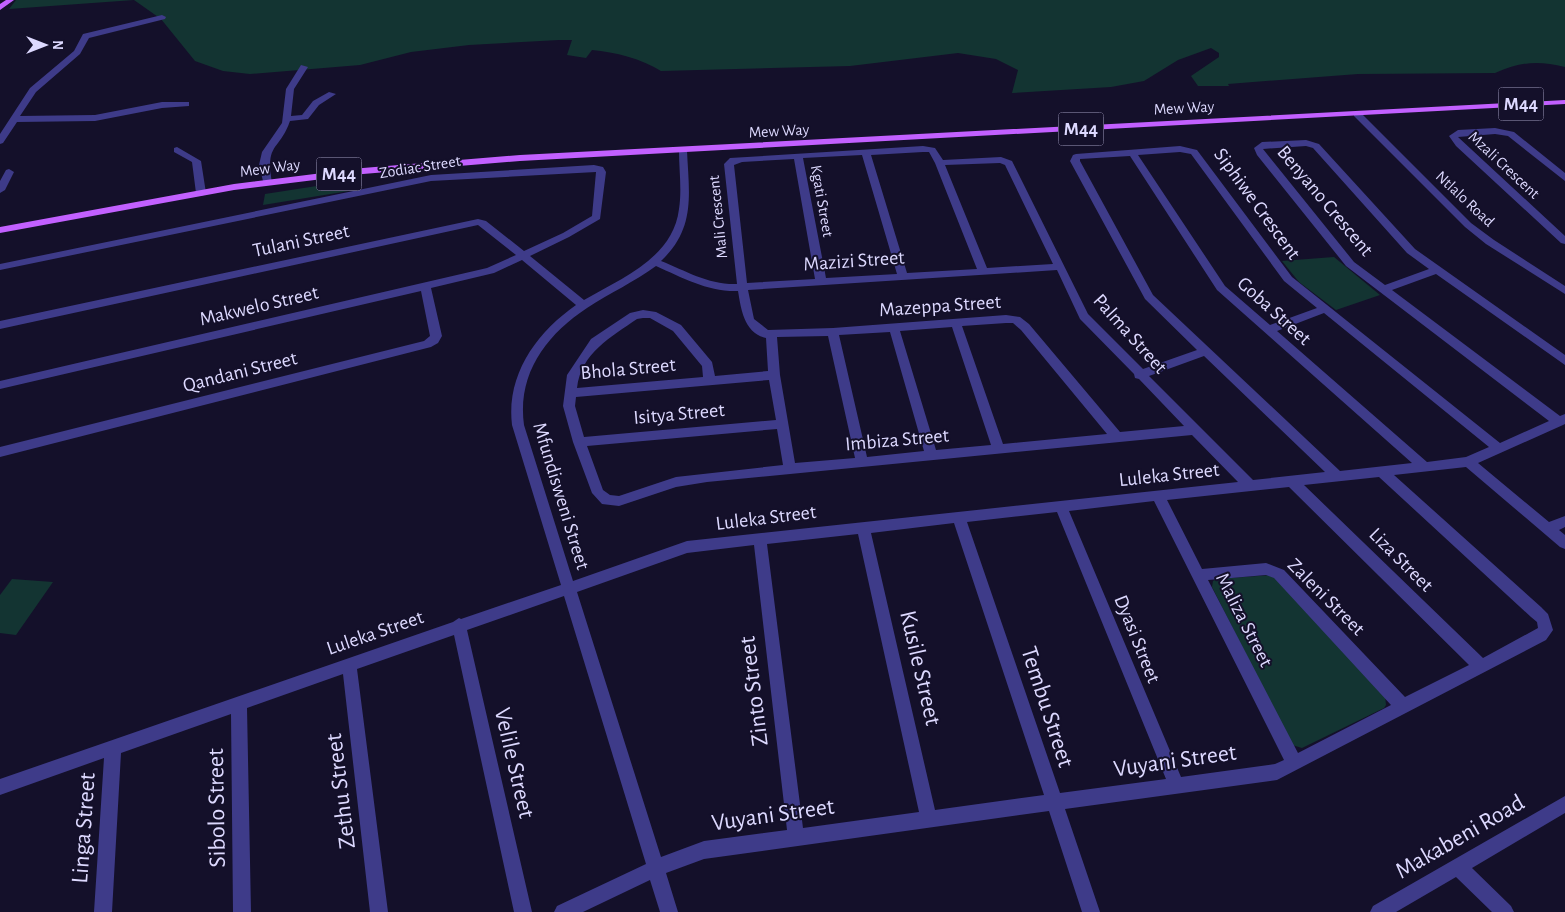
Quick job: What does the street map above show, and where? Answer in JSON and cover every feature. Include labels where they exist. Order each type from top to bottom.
[{"type":"main road","points":[[0,8],[10,0]]},
{"type":"main road","name":"Mew Way","points":[[0,230],[201,192],[421,166],[520,158],[683,151],[1565,102]]},
{"type":"street","points":[[0,141],[33,90],[77,52],[86,36],[162,16]]},
{"type":"street","points":[[267,183],[264,164],[266,152],[284,127],[290,89],[304,67]]},
{"type":"street","points":[[286,119],[305,117],[316,103],[332,94]]},
{"type":"street","points":[[15,119],[95,118],[162,105],[186,104]]},
{"type":"street","name":"Ntlalo Road","points":[[1357,114],[1468,225],[1490,242],[1565,291]]},
{"type":"street","name":"Mzali Crescent","points":[[1565,178],[1511,134],[1495,131],[1458,133],[1453,136],[1458,144],[1565,241]]},
{"type":"street","name":"Benyano Crescent","points":[[1562,420],[1382,290],[1345,258],[1260,153],[1259,146],[1306,143],[1316,146],[1406,246],[1436,270],[1565,361]]},
{"type":"street","name":"Mali Crescent","points":[[771,335],[765,334],[749,320],[742,286],[729,164],[733,160],[928,149],[936,152],[983,271]]},
{"type":"street","name":"Siphiwe Crescent","points":[[1338,477],[1149,297],[1075,161],[1076,157],[1180,149],[1194,152],[1284,273],[1325,309],[1498,448]]},
{"type":"street","points":[[177,150],[196,161],[201,192]]},
{"type":"street","name":"Mfundisweni Street","points":[[669,912],[518,425],[516,399],[523,375],[534,351],[558,325],[584,305],[618,287],[656,262],[671,245],[683,216],[683,151]]},
{"type":"street","points":[[866,152],[903,276]]},
{"type":"street","name":"Goba Street","points":[[1132,152],[1215,281],[1227,295],[1426,468]]},
{"type":"street","name":"Kgati Street","points":[[798,156],[821,281]]},
{"type":"street","name":"Palma Street","points":[[940,163],[1003,160],[1009,163],[1084,316],[1250,486]]},
{"type":"street","name":"Zodiac Street","points":[[0,267],[431,178],[520,171],[600,169],[602,172],[596,217],[566,235],[523,255]]},
{"type":"street","points":[[0,190],[9,172]]},
{"type":"street","name":"Tulani Street","points":[[0,325],[475,222],[482,223],[584,305]]},
{"type":"street","name":"Makwelo Street","points":[[0,385],[490,271],[523,255]]},
{"type":"street","name":"Mazizi Street","points":[[656,262],[705,284],[724,288],[1060,267]]},
{"type":"street","points":[[1382,290],[1436,270]]},
{"type":"street","name":"Qandani Street","points":[[0,452],[427,344],[434,340],[436,336],[425,286]]},
{"type":"street","points":[[1267,330],[1325,309]]},
{"type":"street","points":[[570,394],[573,375],[595,342],[634,316],[643,314],[652,315],[677,328],[708,365],[709,380]]},
{"type":"street","name":"Mazeppa Street","points":[[771,335],[1006,319],[1016,320],[1025,327],[1117,438]]},
{"type":"street","points":[[956,323],[999,449]]},
{"type":"street","points":[[894,328],[931,455]]},
{"type":"street","points":[[833,332],[862,462]]},
{"type":"street","points":[[771,335],[774,375],[790,469]]},
{"type":"street","points":[[1139,374],[1205,351]]},
{"type":"street","name":"Bhola Street","points":[[606,500],[598,493],[579,442],[569,406],[570,394],[774,375]]},
{"type":"street","name":"Luleka Street","points":[[0,786],[567,587],[687,547],[1468,462],[1562,420]]},
{"type":"street","name":"Isitya Street","points":[[579,442],[782,424]]},
{"type":"street","name":"Imbiza Street","points":[[606,500],[619,501],[676,482],[790,469],[1194,430]]},
{"type":"street","points":[[1468,462],[1565,543]]},
{"type":"street","name":"Vuyani Street","points":[[563,912],[681,857],[704,850],[1277,772],[1541,635],[1546,630],[1543,619],[1382,472]]},
{"type":"street","name":"Liza Street","points":[[1294,482],[1480,666]]},
{"type":"street","name":"Maliza Street","points":[[1158,496],[1294,762]]},
{"type":"street","name":"Dyasi Street","points":[[1061,506],[1177,786]]},
{"type":"street","name":"Tembu Street","points":[[958,517],[1090,912]]},
{"type":"street","points":[[1548,529],[1565,521]]},
{"type":"street","name":"Kusile Street","points":[[863,527],[929,820]]},
{"type":"street","name":"Zinto Street","points":[[760,539],[796,838]]},
{"type":"street","name":"Zaleni Street","points":[[1199,575],[1266,569],[1279,574],[1403,706]]},
{"type":"street","name":"Velile Street","points":[[459,625],[522,912]]},
{"type":"street","name":"Zethu Street","points":[[349,664],[379,912]]},
{"type":"street","name":"Sibolo Street","points":[[239,702],[242,912]]},
{"type":"street","name":"Linga Street","points":[[103,912],[113,747]]},
{"type":"street","name":"Makabeni Road","points":[[1379,912],[1565,804]]},
{"type":"street","points":[[1457,866],[1504,912]]},
{"type":"green space","points":[[16,0],[134,0],[9,9]]},
{"type":"green space","points":[[134,0],[1565,0],[1565,67],[1546,63],[1529,63],[1513,66],[1495,73],[1358,74],[1228,84],[1229,86],[1198,86],[1191,76],[1219,57],[1219,53],[1211,48],[1178,60],[1144,81],[1111,87],[1012,93],[1018,70],[996,59],[958,53],[850,66],[661,71],[637,60],[610,52],[592,50],[586,58],[567,55],[572,40],[559,40],[469,45],[411,52],[360,65],[250,74],[223,71],[195,61],[161,19]]},
{"type":"green space","points":[[362,179],[361,189],[263,205],[265,194]]},
{"type":"green space","points":[[1334,257],[1380,295],[1336,310],[1299,282],[1282,261]]},
{"type":"green space","points":[[1272,575],[1385,696],[1386,705],[1384,708],[1302,748],[1292,745],[1212,587],[1213,581],[1217,579]]},
{"type":"green space","points":[[12,579],[53,582],[16,635],[0,633],[0,595]]}]
